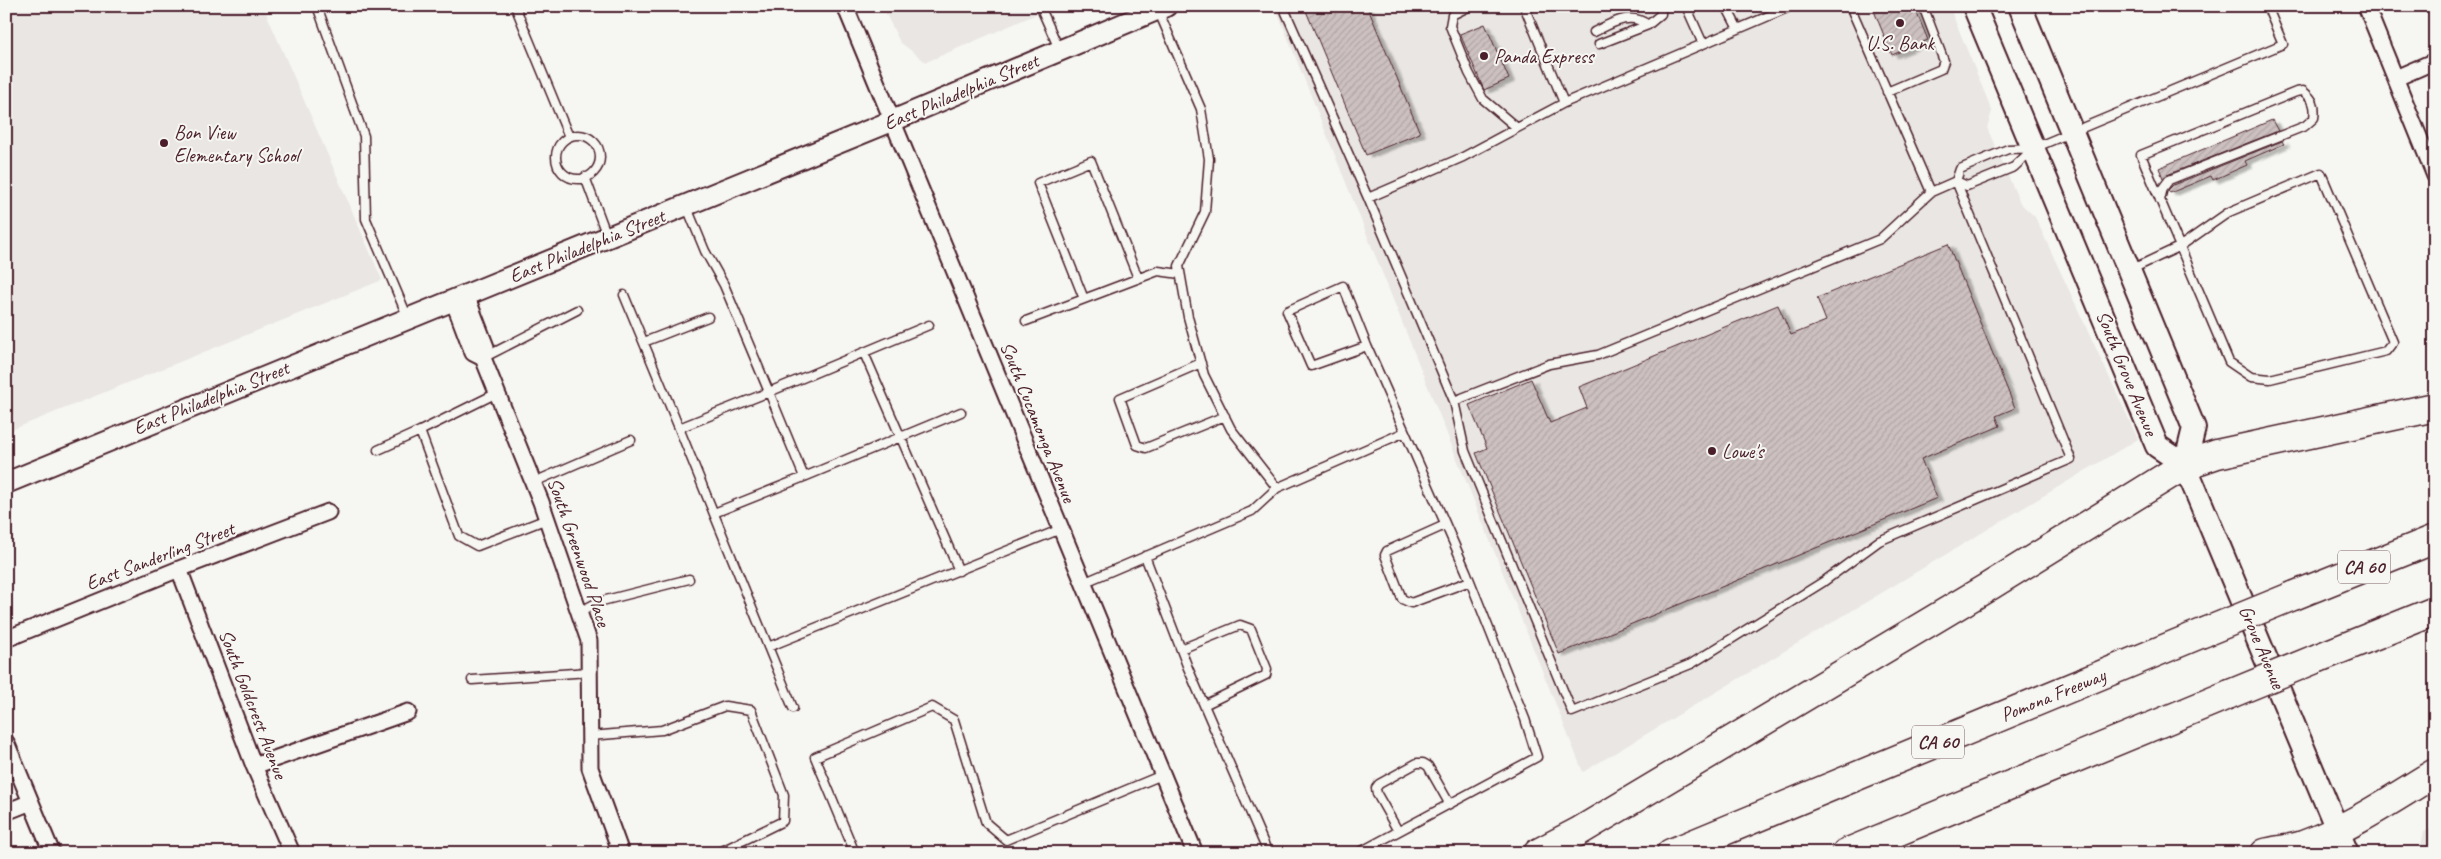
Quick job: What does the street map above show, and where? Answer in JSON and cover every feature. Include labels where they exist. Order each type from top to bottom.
[{"type":"highway","points":[[1538,853],[1578,832],[1988,588],[2186,465],[2217,454],[2435,408]]},
{"type":"highway","name":"Pomona Freeway","points":[[1671,853],[2292,596],[2435,539]]},
{"type":"highway","points":[[1846,853],[2435,611]]},
{"type":"highway","points":[[2265,853],[2302,845],[2342,841],[2366,816],[2435,773]]},
{"type":"main road","name":"South Grove Avenue","points":[[1974,6],[2157,446],[2186,465],[2194,428],[2020,6]]},
{"type":"main road","name":"Grove Avenue","points":[[2186,465],[2342,841]]},
{"type":"street","name":"South Cucamonga Avenue","points":[[845,6],[1194,853]]},
{"type":"street","points":[[2366,6],[2435,176]]},
{"type":"street","name":"East Philadelphia Street","points":[[6,483],[686,206],[1060,51],[1160,7]]},
{"type":"street","points":[[2396,78],[2435,62]]},
{"type":"street","name":"South Greenwood Place","points":[[460,298],[474,352],[483,358],[534,482],[588,641],[590,768],[621,853]]},
{"type":"street","name":"East Sanderling Street","points":[[6,639],[179,569],[328,512]]},
{"type":"street","name":"South Goldcrest Avenue","points":[[179,569],[254,766],[292,853]]},
{"type":"street","points":[[254,766],[408,712]]},
{"type":"street","points":[[6,742],[52,853]]},
{"type":"street","points":[[6,812],[31,802]]},
{"type":"lane","points":[[317,6],[364,136],[366,219],[408,318]]},
{"type":"lane","points":[[515,6],[569,137]]},
{"type":"lane","points":[[1040,6],[1060,51]]},
{"type":"lane","points":[[1283,6],[1368,198],[1454,401],[1465,451],[1572,712],[1691,664],[1823,582],[1879,541],[2071,459],[1956,181],[1960,168],[2008,149],[2034,148],[2282,44],[2267,6]]},
{"type":"lane","points":[[1470,6],[1452,15],[1450,26],[1469,73],[1483,99],[1516,127]]},
{"type":"lane","points":[[1524,6],[1564,103]]},
{"type":"lane","points":[[1599,44],[1648,25],[1661,14],[1661,6]]},
{"type":"lane","points":[[1686,6],[1703,44]]},
{"type":"lane","points":[[1726,6],[1738,29]]},
{"type":"lane","points":[[1368,198],[1463,157],[1564,103],[1792,6]]},
{"type":"lane","points":[[1850,6],[1932,192]]},
{"type":"lane","points":[[1888,92],[1941,69],[1944,61],[1923,6]]},
{"type":"lane","points":[[1160,7],[1200,109],[1209,159],[1205,212],[1179,266],[1188,317],[1204,375],[1231,428],[1277,488]]},
{"type":"lane","points":[[1594,32],[1620,20],[1633,18],[1648,25]]},
{"type":"lane","points":[[2130,270],[2179,247],[2228,212],[2322,173],[2394,342],[2386,351],[2270,379],[2252,377],[2229,362],[2179,247],[2141,155],[2296,92],[2303,91],[2313,99],[2315,109],[2314,118],[2305,126],[2170,180],[2163,188],[2160,200]]},
{"type":"lane","points":[[580,135],[588,137],[598,147],[600,154],[597,168],[585,177],[578,179],[565,174],[557,163],[558,149],[561,143],[569,137],[580,135]]},
{"type":"lane","points":[[1454,401],[1549,364],[1598,355],[1880,239],[1932,192],[1956,181],[1967,186],[2014,168],[2034,148]]},
{"type":"lane","points":[[1084,299],[1038,183],[1091,161],[1138,278]]},
{"type":"lane","points":[[585,177],[607,237]]},
{"type":"lane","points":[[686,206],[704,251],[724,285],[804,477]]},
{"type":"lane","points":[[1026,321],[1158,271],[1180,274]]},
{"type":"lane","points":[[1358,853],[1537,757],[1525,719],[1470,581],[1342,286],[1287,311],[1310,366],[1367,346]]},
{"type":"lane","points":[[624,295],[793,708]]},
{"type":"lane","points":[[483,358],[577,310]]},
{"type":"lane","points":[[644,342],[708,317]]},
{"type":"lane","points":[[680,428],[929,325]]},
{"type":"lane","points":[[864,353],[959,571]]},
{"type":"lane","points":[[1200,363],[1120,398],[1137,445],[1146,448],[1225,416]]},
{"type":"lane","points":[[378,450],[420,432],[497,393]]},
{"type":"lane","points":[[714,513],[961,412]]},
{"type":"lane","points":[[420,432],[459,536],[477,546],[547,519]]},
{"type":"lane","points":[[1083,583],[1252,511],[1277,488],[1405,432]]},
{"type":"lane","points":[[534,482],[632,440]]},
{"type":"lane","points":[[1445,525],[1388,551],[1385,555],[1402,599],[1411,603],[1470,581]]},
{"type":"lane","points":[[768,646],[1061,529]]},
{"type":"lane","points":[[1145,556],[1204,705],[1268,853]]},
{"type":"lane","points":[[579,612],[598,602],[689,579]]},
{"type":"lane","points":[[1181,649],[1240,625],[1252,629],[1267,669],[1266,675],[1204,705]]},
{"type":"lane","points":[[472,680],[589,672]]},
{"type":"lane","points":[[590,736],[662,730],[724,706],[751,710],[784,795],[783,821],[718,853]]},
{"type":"lane","points":[[855,853],[815,756],[932,707],[954,720],[986,823],[1006,840],[1162,775]]},
{"type":"lane","points":[[1398,831],[1377,794],[1376,788],[1379,784],[1417,763],[1423,763],[1428,766],[1450,803]]},
{"type":"shaded area","name":"Bon View Elementary School","points":[[6,6],[263,6],[382,280],[6,432]]},
{"type":"shaded area","points":[[882,6],[1055,6],[926,62],[900,42]]},
{"type":"shaded area","points":[[1275,6],[1949,6],[1992,111],[1987,128],[2020,203],[2035,217],[2138,439],[1583,772]]},
{"type":"shaded area","points":[[2435,826],[2435,853],[2419,853],[2424,832]]},
{"type":"building","points":[[1304,6],[1367,6],[1420,133],[1366,155]]},
{"type":"building","name":"U.S. Bank","points":[[1872,6],[1914,6],[1928,40],[1892,55]]},
{"type":"building","name":"Panda Express","points":[[1485,24],[1509,79],[1484,90],[1460,34]]},
{"type":"building","points":[[2272,120],[2278,131],[2163,178],[2159,168]]},
{"type":"building","points":[[2282,141],[2284,144],[2245,161],[2247,165],[2213,180],[2211,176],[2170,193],[2168,190],[2173,185]]},
{"type":"building","name":"Lowe's","points":[[1948,244],[2015,408],[1996,416],[2000,426],[1921,459],[1937,498],[1559,654],[1476,453],[1487,448],[1469,405],[1531,379],[1550,423],[1587,408],[1579,387],[1778,305],[1791,335],[1826,321],[1817,298]]},
{"type":"place","name":"U.S. Bank","points":[[1900,23]]},
{"type":"place","name":"Panda Express","points":[[1484,56]]},
{"type":"place","name":"Bon View Elementary School","points":[[164,143]]},
{"type":"place","name":"Lowe's","points":[[1712,451]]}]
